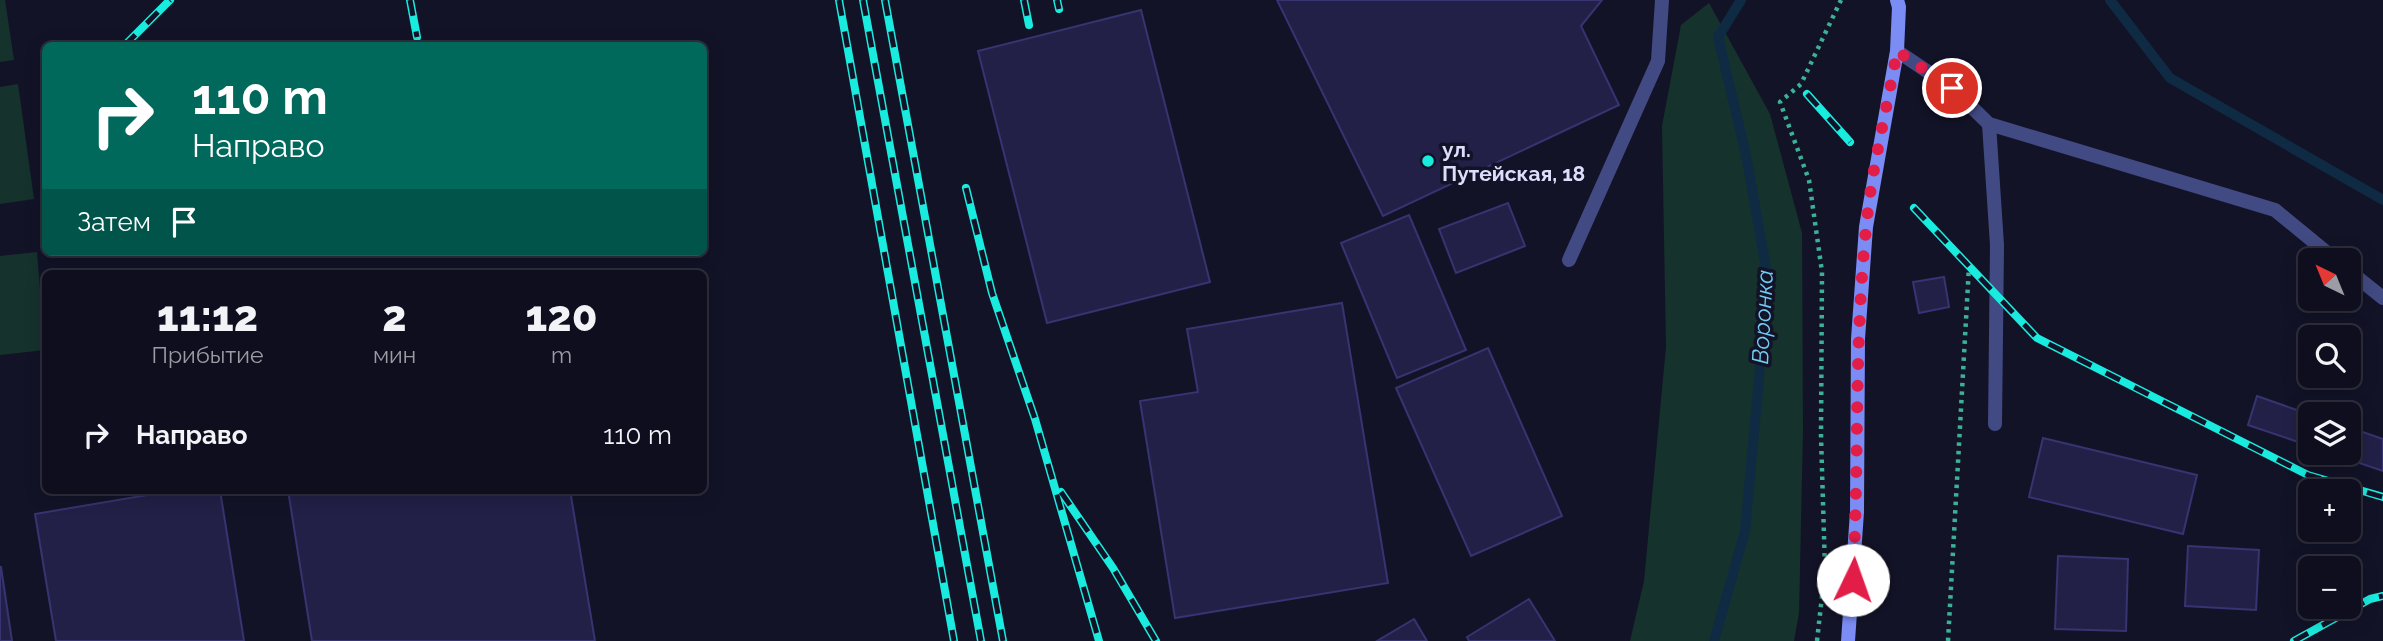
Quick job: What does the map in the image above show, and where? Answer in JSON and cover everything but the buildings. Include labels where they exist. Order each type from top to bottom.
[{"type":"street","points":[[1848,641],[1857,512],[1858,339],[1866,227],[1897,51],[1898,4]]},
{"type":"lane","points":[[1569,260],[1658,61],[1662,0]]},
{"type":"lane","points":[[1897,51],[1952,88],[1989,124],[2275,211],[2321,248]]},
{"type":"lane","points":[[1989,124],[1997,245],[1995,424]]},
{"type":"lane","points":[[2361,280],[2383,298]]},
{"type":"path","points":[[1817,641],[1825,569],[1821,436],[1822,272],[1809,180],[1780,102],[1801,84],[1841,0]]},
{"type":"path","points":[[1948,641],[1969,266],[1997,245]]},
{"type":"green space","points":[[0,0],[5,0],[14,60],[0,62]]},
{"type":"green space","points":[[1709,3],[1770,114],[1802,233],[1803,431],[1799,613],[1794,641],[1630,641],[1644,581],[1666,347],[1662,126],[1681,25]]},
{"type":"green space","points":[[18,84],[34,199],[0,204],[0,87]]},
{"type":"green space","points":[[37,252],[42,350],[0,355],[0,256]]},
{"type":"waterway","name":"Воронка","points":[[1714,641],[1745,531],[1768,279],[1746,155],[1718,37],[1741,0]]},
{"type":"waterway","points":[[2110,0],[2170,78],[2383,200]]},
{"type":"railway","points":[[128,42],[170,0]]},
{"type":"railway","points":[[410,0],[417,37]]},
{"type":"railway","points":[[839,0],[954,641]]},
{"type":"railway","points":[[863,0],[981,641]]},
{"type":"railway","points":[[885,0],[1003,641]]},
{"type":"railway","points":[[1024,0],[1029,25]]},
{"type":"railway","points":[[1057,0],[1059,9]]},
{"type":"railway","points":[[1807,94],[1850,142]]},
{"type":"railway","points":[[966,188],[992,293],[1035,419],[1099,641]]},
{"type":"railway","points":[[1914,208],[2037,338],[2308,475],[2383,497]]},
{"type":"railway","points":[[1061,492],[1113,568],[1156,641]]},
{"type":"railway","points":[[2294,641],[2370,599],[2383,596]]},
{"type":"place","name":"ул. Путейская, 18","points":[[1428,161]]},
{"type":"route","points":[[1853,580],[1857,512],[1858,339],[1866,227],[1897,51],[1952,88]]}]
